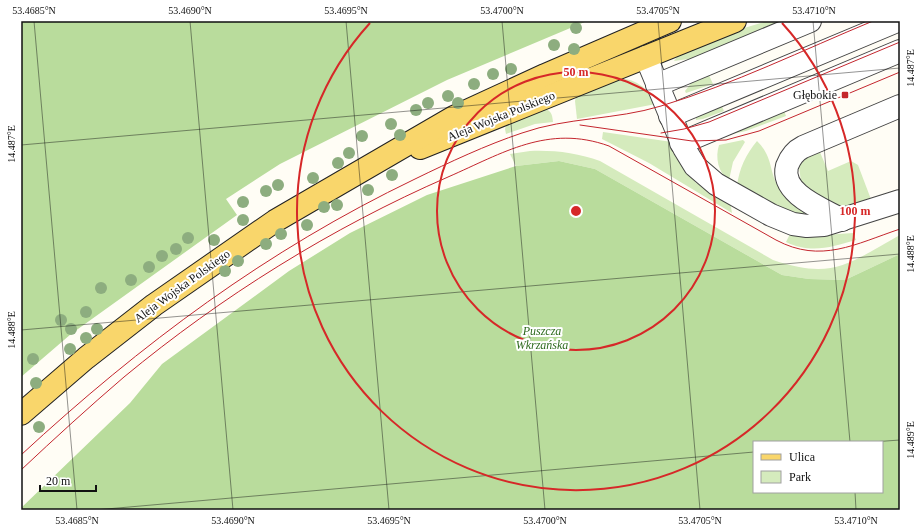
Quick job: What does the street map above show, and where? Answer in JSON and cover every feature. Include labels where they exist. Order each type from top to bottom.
[{"type":"main road","name":"Aleja Wojska Polskiego","points":[[21,414],[86,358],[206,267],[275,221],[417,137],[466,110],[670,21]]},
{"type":"main road","name":"Aleja Wojska Polskiego","points":[[356,174],[736,21]]},
{"type":"lane","points":[[657,85],[810,21]]},
{"type":"lane","points":[[670,116],[896,21]]},
{"type":"lane","points":[[681,143],[900,51]]},
{"type":"lane","points":[[646,57],[681,143],[693,163],[705,176],[777,218],[807,226],[824,225],[900,202]]},
{"type":"lane","points":[[842,220],[800,196],[792,189],[787,176],[790,159],[803,147],[900,106]]},
{"type":"green space","points":[[21,21],[587,21],[447,80],[280,164],[226,199],[237,215],[71,334],[21,377]]},
{"type":"green space","points":[[767,21],[787,21],[696,58],[674,61],[679,54],[718,36]]},
{"type":"green space","points":[[708,73],[713,84],[686,93],[685,91],[692,82]]},
{"type":"green space","points":[[615,78],[622,78],[640,85],[649,93],[656,104],[577,119],[575,101],[577,93]]},
{"type":"green space","points":[[719,100],[724,111],[696,120],[696,116]]},
{"type":"green space","points":[[782,105],[786,116],[746,131],[723,136]]},
{"type":"green space","points":[[542,108],[550,112],[553,122],[535,124],[506,134],[505,129],[507,123]]},
{"type":"green space","points":[[603,132],[672,142],[689,174],[696,183],[730,201],[732,213],[649,163],[602,139]]},
{"type":"green space","points":[[743,140],[745,142],[733,162],[729,180],[722,173],[718,164],[717,155],[719,145]]},
{"type":"green space","points":[[757,141],[769,159],[773,175],[779,188],[788,199],[807,213],[804,216],[791,214],[737,186],[739,174],[744,162]]},
{"type":"green space","points":[[819,150],[828,171],[851,161],[858,165],[872,202],[840,208],[804,188],[801,182],[799,166],[808,156]]},
{"type":"green space","points":[[530,151],[566,153],[600,161],[773,260],[794,266],[811,269],[826,269],[840,266],[867,254],[900,235],[900,254],[845,280],[809,279],[782,275],[595,169],[559,161],[516,166],[510,154]]},
{"type":"green space","name":"Puszcza Wkrzańska","points":[[559,161],[595,169],[782,275],[809,279],[845,280],[900,254],[900,510],[21,510],[21,508],[130,403],[162,364],[289,271],[350,233],[427,195],[516,166]]},
{"type":"green space","points":[[853,233],[856,240],[830,247],[804,248],[786,242],[790,234],[810,236]]},
{"type":"tram line","points":[[21,455],[112,375],[208,302],[257,268],[308,236],[360,207],[441,166],[482,148],[522,133],[556,124],[627,114],[661,106],[715,88],[873,21]]},
{"type":"tram line","points":[[661,133],[684,129],[709,122],[900,42]]},
{"type":"tram line","points":[[580,125],[692,141],[726,140],[759,131],[900,72]]},
{"type":"tram line","points":[[21,470],[124,377],[161,347],[239,292],[279,266],[362,218],[488,159],[526,144],[566,138],[587,140],[609,146],[776,240],[792,247],[808,251],[838,249],[900,229]]},
{"type":"place","name":"Głębokie","points":[[845,95]]}]
